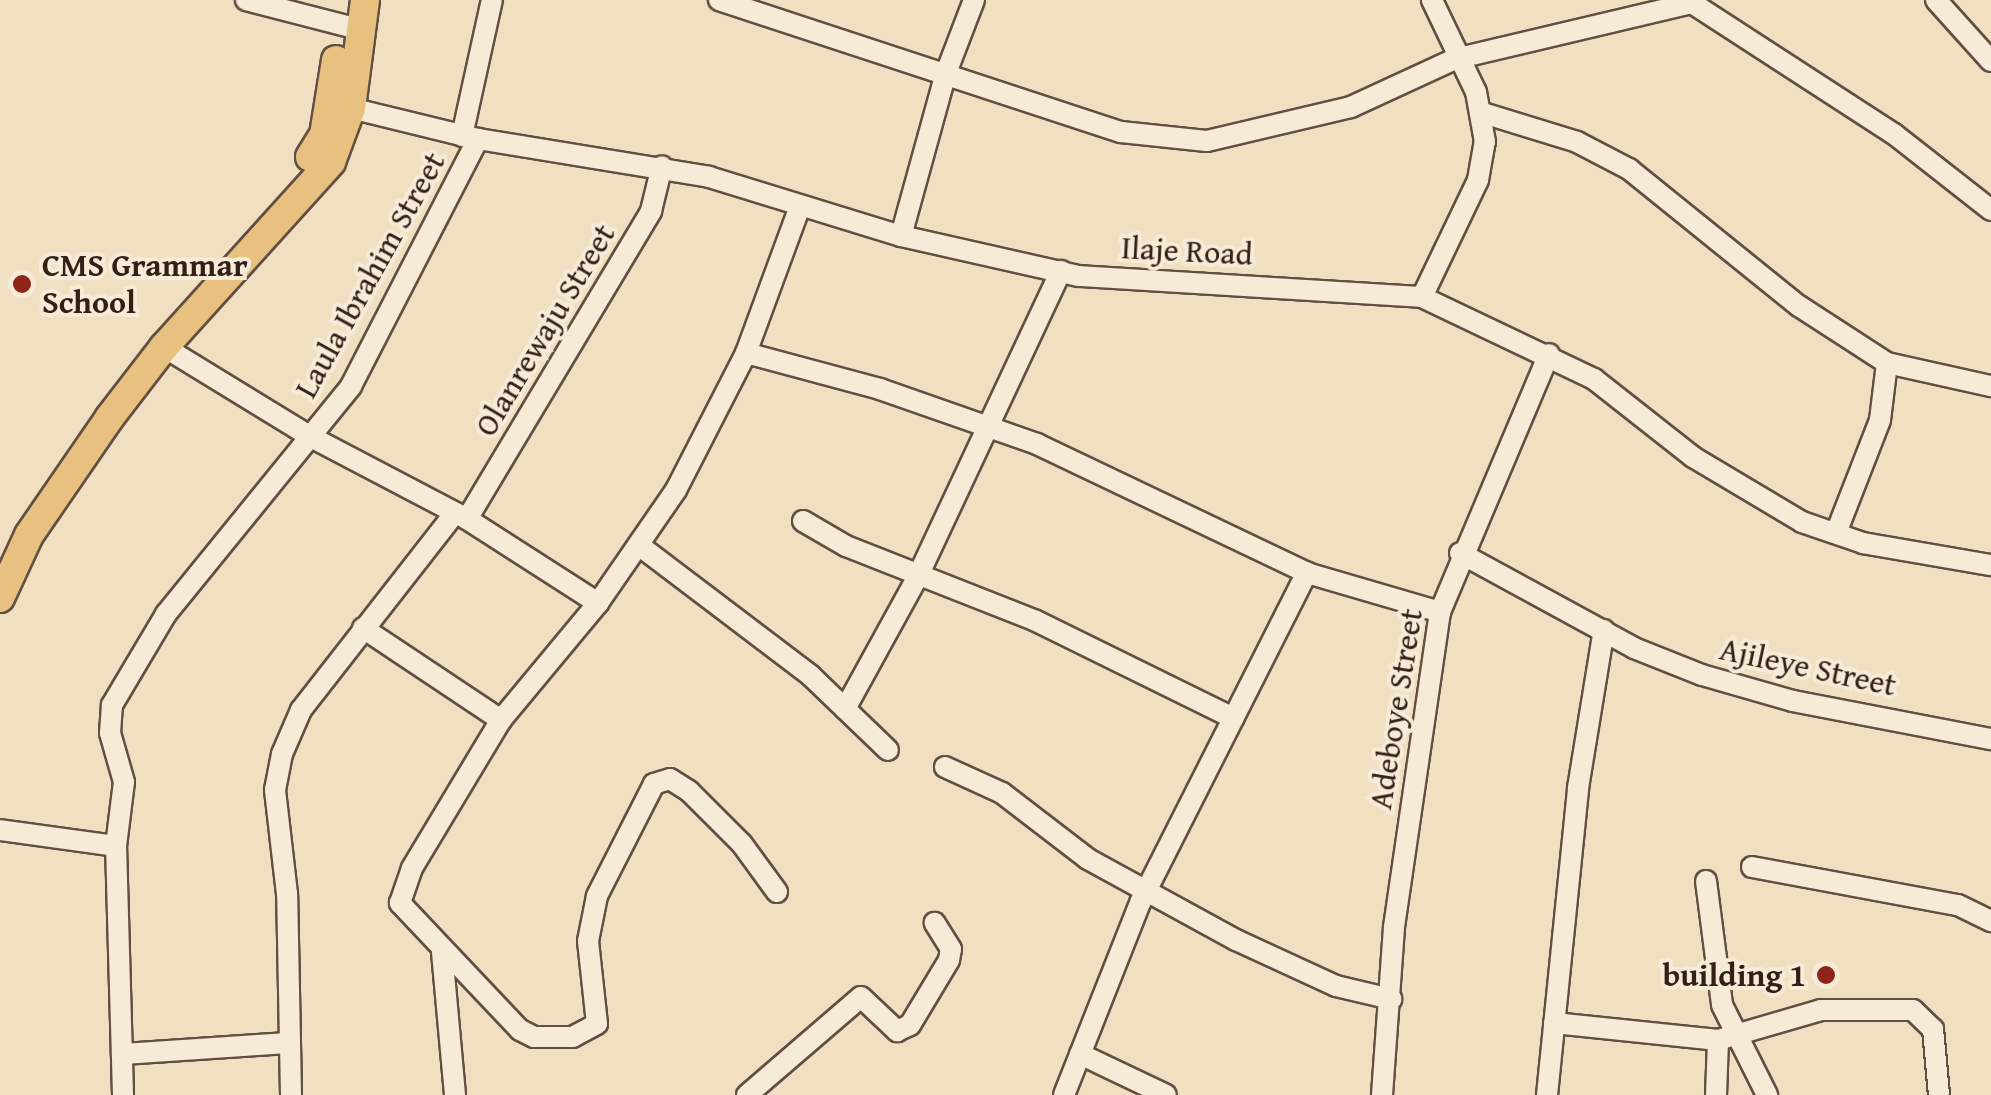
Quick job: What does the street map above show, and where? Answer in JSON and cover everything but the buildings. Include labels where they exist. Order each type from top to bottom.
[{"type":"main road","points":[[0,598],[57,490],[164,347],[331,162],[351,19],[365,0]]},
{"type":"main road","points":[[0,557],[45,480],[98,409],[319,146],[341,106]]},
{"type":"street","points":[[246,0],[351,19]]},
{"type":"street","name":"Laula Ibrahim Street","points":[[122,1095],[116,846],[124,782],[110,733],[112,705],[166,614],[350,386],[470,138],[492,0]]},
{"type":"street","points":[[719,0],[1121,132],[1207,140],[1351,107],[1456,59],[1692,2],[1894,134],[1991,210]]},
{"type":"street","points":[[900,236],[946,73],[974,0]]},
{"type":"street","points":[[1422,297],[1478,180],[1482,113],[1432,0]]},
{"type":"street","points":[[1936,0],[1991,60]]},
{"type":"street","name":"Ilaje Road","points":[[341,106],[470,138],[662,166],[900,236],[1061,271],[1422,297],[1594,379],[1694,457],[1802,522],[1836,533],[1991,565]]},
{"type":"street","points":[[1482,113],[1578,142],[1629,169],[1799,306],[1887,363],[1991,386]]},
{"type":"street","name":"Olanrewaju Street","points":[[291,1095],[287,894],[275,790],[290,729],[363,628],[460,516],[651,211],[662,166]]},
{"type":"street","points":[[777,892],[730,832],[688,791],[664,778],[631,824],[594,907],[592,1031],[534,1037],[442,952],[404,910],[402,894],[501,720],[640,546],[746,353],[800,206]]},
{"type":"street","points":[[844,709],[918,576],[1061,271]]},
{"type":"street","points":[[164,347],[312,437],[460,516],[598,603]]},
{"type":"street","points":[[746,353],[989,426],[1100,468],[1307,573],[1440,612]]},
{"type":"street","name":"Adeboye Street","points":[[1382,1095],[1394,927],[1440,612],[1460,553],[1548,354]]},
{"type":"street","points":[[1836,533],[1880,420],[1887,363]]},
{"type":"street","points":[[803,521],[918,576],[1036,621],[1233,718]]},
{"type":"street","points":[[640,546],[810,675],[888,750]]},
{"type":"street","name":"Ajileye Street","points":[[1460,553],[1604,630],[1738,687],[1991,739]]},
{"type":"street","points":[[1064,1095],[1147,890],[1307,573]]},
{"type":"street","points":[[363,628],[501,720]]},
{"type":"street","points":[[1547,1095],[1578,788],[1604,630]]},
{"type":"street","points":[[945,767],[1002,793],[1050,834],[1296,970],[1391,998]]},
{"type":"street","points":[[0,830],[116,846]]},
{"type":"street","points":[[1752,866],[1958,905],[1991,921]]},
{"type":"street","points":[[1706,881],[1711,958],[1727,1039],[1716,1095]]},
{"type":"street","points":[[749,1095],[861,997],[897,1031],[910,1025],[948,960],[950,949],[935,924]]},
{"type":"street","points":[[442,952],[455,1095]]},
{"type":"street","points":[[1554,1023],[1727,1039],[1822,1010],[1913,1010],[1932,1029],[1938,1095]]},
{"type":"street","points":[[1727,1039],[1766,1095]]},
{"type":"street","points":[[122,1054],[290,1043]]},
{"type":"street","points":[[1080,1054],[1166,1095]]},
{"type":"place","name":"CMS Grammar School","points":[[22,284]]},
{"type":"place","name":"building 1","points":[[1826,975]]}]
